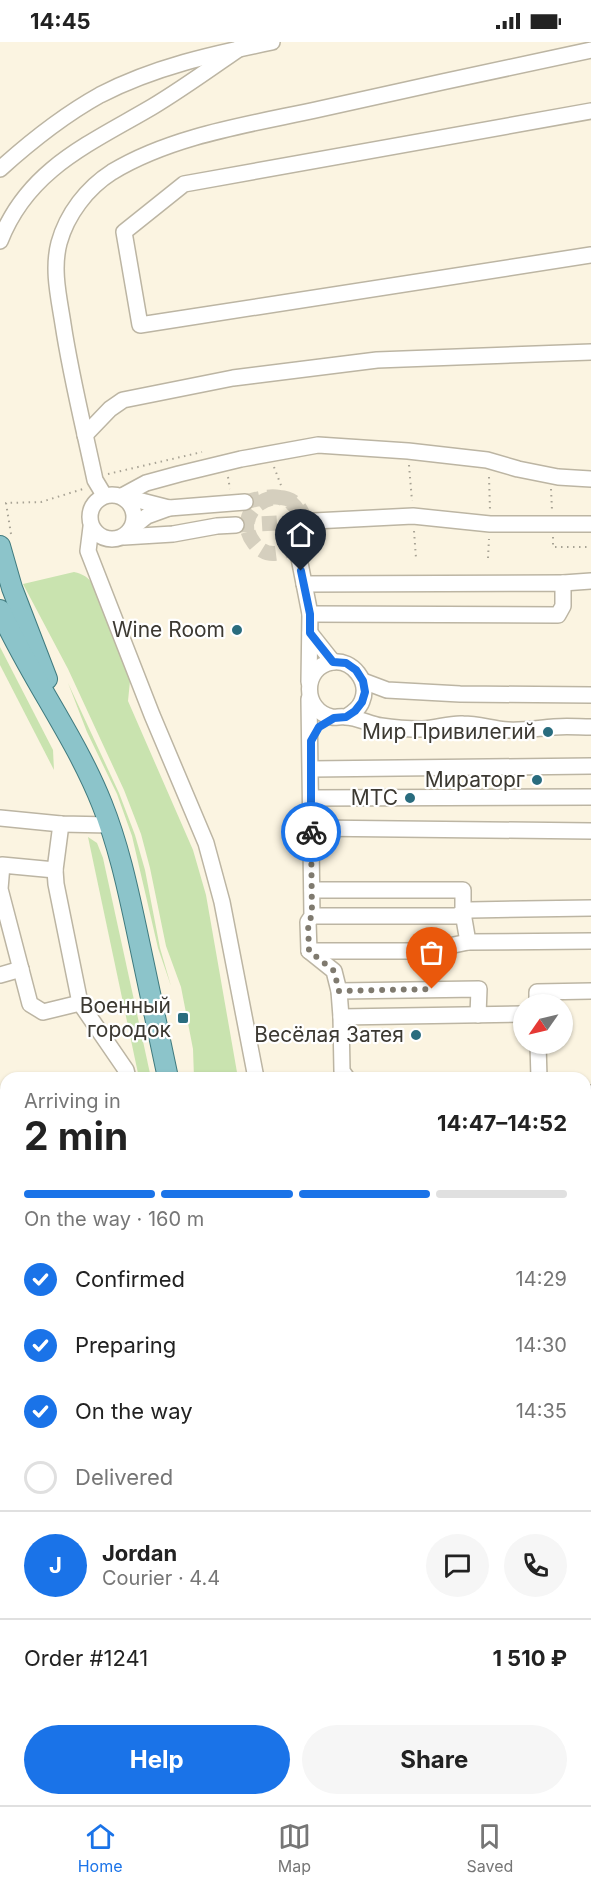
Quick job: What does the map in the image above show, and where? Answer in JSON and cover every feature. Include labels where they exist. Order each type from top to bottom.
[{"type":"main road","points":[[0,546],[12,588],[66,729]]},
{"type":"main road","points":[[0,610],[25,661],[66,729],[94,785],[110,825],[125,877],[167,1072]]},
{"type":"street","points":[[0,169],[43,133],[100,95],[188,60],[241,45],[272,42]]},
{"type":"street","points":[[0,242],[5,228],[22,200],[45,174],[98,138],[153,106],[241,45]]},
{"type":"street","points":[[104,495],[95,480],[69,362],[56,269],[60,241],[71,214],[89,191],[112,172],[142,156],[218,131],[591,50]]},
{"type":"street","points":[[591,111],[184,184],[124,232],[140,325],[591,255]]},
{"type":"street","points":[[86,435],[110,409],[123,400],[233,378],[376,360],[591,352]]},
{"type":"street","points":[[122,496],[146,483],[179,474],[241,459],[318,446],[408,451],[487,460],[558,477],[591,478]]},
{"type":"street","points":[[169,508],[113,494],[104,495],[94,503],[89,515],[96,532],[112,540],[128,532],[147,516],[169,508],[244,502]]},
{"type":"street","points":[[122,496],[131,505],[135,516],[128,532]]},
{"type":"street","points":[[314,521],[413,516],[490,524],[591,524]]},
{"type":"street","points":[[128,532],[173,534],[236,525]]},
{"type":"street","points":[[96,532],[88,551],[152,715],[206,843],[222,902],[255,1072]]},
{"type":"street","points":[[299,558],[310,614],[312,916],[308,922],[309,951],[334,971],[339,991],[343,1072]]},
{"type":"street","points":[[304,584],[591,581]]},
{"type":"street","points":[[310,614],[558,615],[563,606],[563,583]]},
{"type":"street","points":[[310,633],[333,662]]},
{"type":"street","points":[[311,741],[319,727],[340,717],[355,711],[362,702],[365,692],[363,681],[356,670],[346,663],[333,662],[322,666],[314,674],[309,690],[314,707],[323,715],[340,717],[381,726],[423,729],[462,724],[510,730],[591,727]]},
{"type":"street","points":[[363,681],[387,690],[460,694],[591,695]]},
{"type":"street","points":[[311,769],[591,766]]},
{"type":"street","points":[[311,798],[591,797]]},
{"type":"street","points":[[0,818],[61,824],[110,825]]},
{"type":"street","points":[[61,824],[55,870],[56,884],[80,1003],[126,1072]]},
{"type":"street","points":[[311,828],[591,831]]},
{"type":"street","points":[[55,870],[1,865],[0,889],[30,1004],[43,1012],[80,1003]]},
{"type":"street","points":[[312,890],[463,890],[463,913],[468,942]]},
{"type":"street","points":[[312,916],[456,916],[470,910],[591,908]]},
{"type":"street","points":[[309,951],[425,951],[468,942],[591,941]]},
{"type":"street","points":[[0,975],[21,969]]},
{"type":"street","points":[[339,991],[479,989],[478,1015]]},
{"type":"street","points":[[537,994],[537,992],[591,991]]},
{"type":"street","points":[[341,1017],[513,1014]]},
{"type":"street","points":[[538,1054],[539,1072]]},
{"type":"path","points":[[408,451],[416,558]]},
{"type":"path","points":[[487,460],[491,489],[489,558]]},
{"type":"green space","points":[[74,572],[85,576],[94,585],[130,681],[128,701],[193,850],[206,895],[237,1072],[194,1072],[193,1049],[181,987],[166,946],[141,834],[124,790],[68,669],[23,584]]},
{"type":"green space","points":[[0,647],[53,750],[54,770],[0,665]]},
{"type":"green space","points":[[68,683],[119,793],[135,835],[145,870],[160,948],[171,986],[158,948],[132,836],[117,794],[87,732]]},
{"type":"green space","points":[[88,837],[97,843],[103,858],[150,1072],[138,1072]]},
{"type":"tunnel","points":[[245,502],[276,497],[287,500],[300,514],[300,533],[296,542],[288,549],[278,553],[268,553],[256,546],[248,530],[248,518],[254,508],[264,501],[276,498],[287,499],[297,505],[305,525],[299,558]]},
{"type":"tunnel","points":[[239,525],[311,521]]},
{"type":"way so far","points":[[311,832],[312,916],[308,922],[309,951],[334,971],[339,991],[432,989]]},
{"type":"place","name":"Wine Room","points":[[237,630]]},
{"type":"place","name":"Мир Привилегий","points":[[548,732]]},
{"type":"place","name":"Мираторг","points":[[537,780]]},
{"type":"place","name":"МТС","points":[[410,798]]},
{"type":"place","name":"Военный городок","points":[[183,1018]]},
{"type":"place","name":"Весёлая Затея","points":[[416,1035]]},
{"type":"route","points":[[301,571],[310,614],[310,633],[333,662],[346,663],[356,670],[363,681],[365,692],[362,702],[355,711],[346,717],[334,718],[319,727],[311,741],[311,832]]}]
